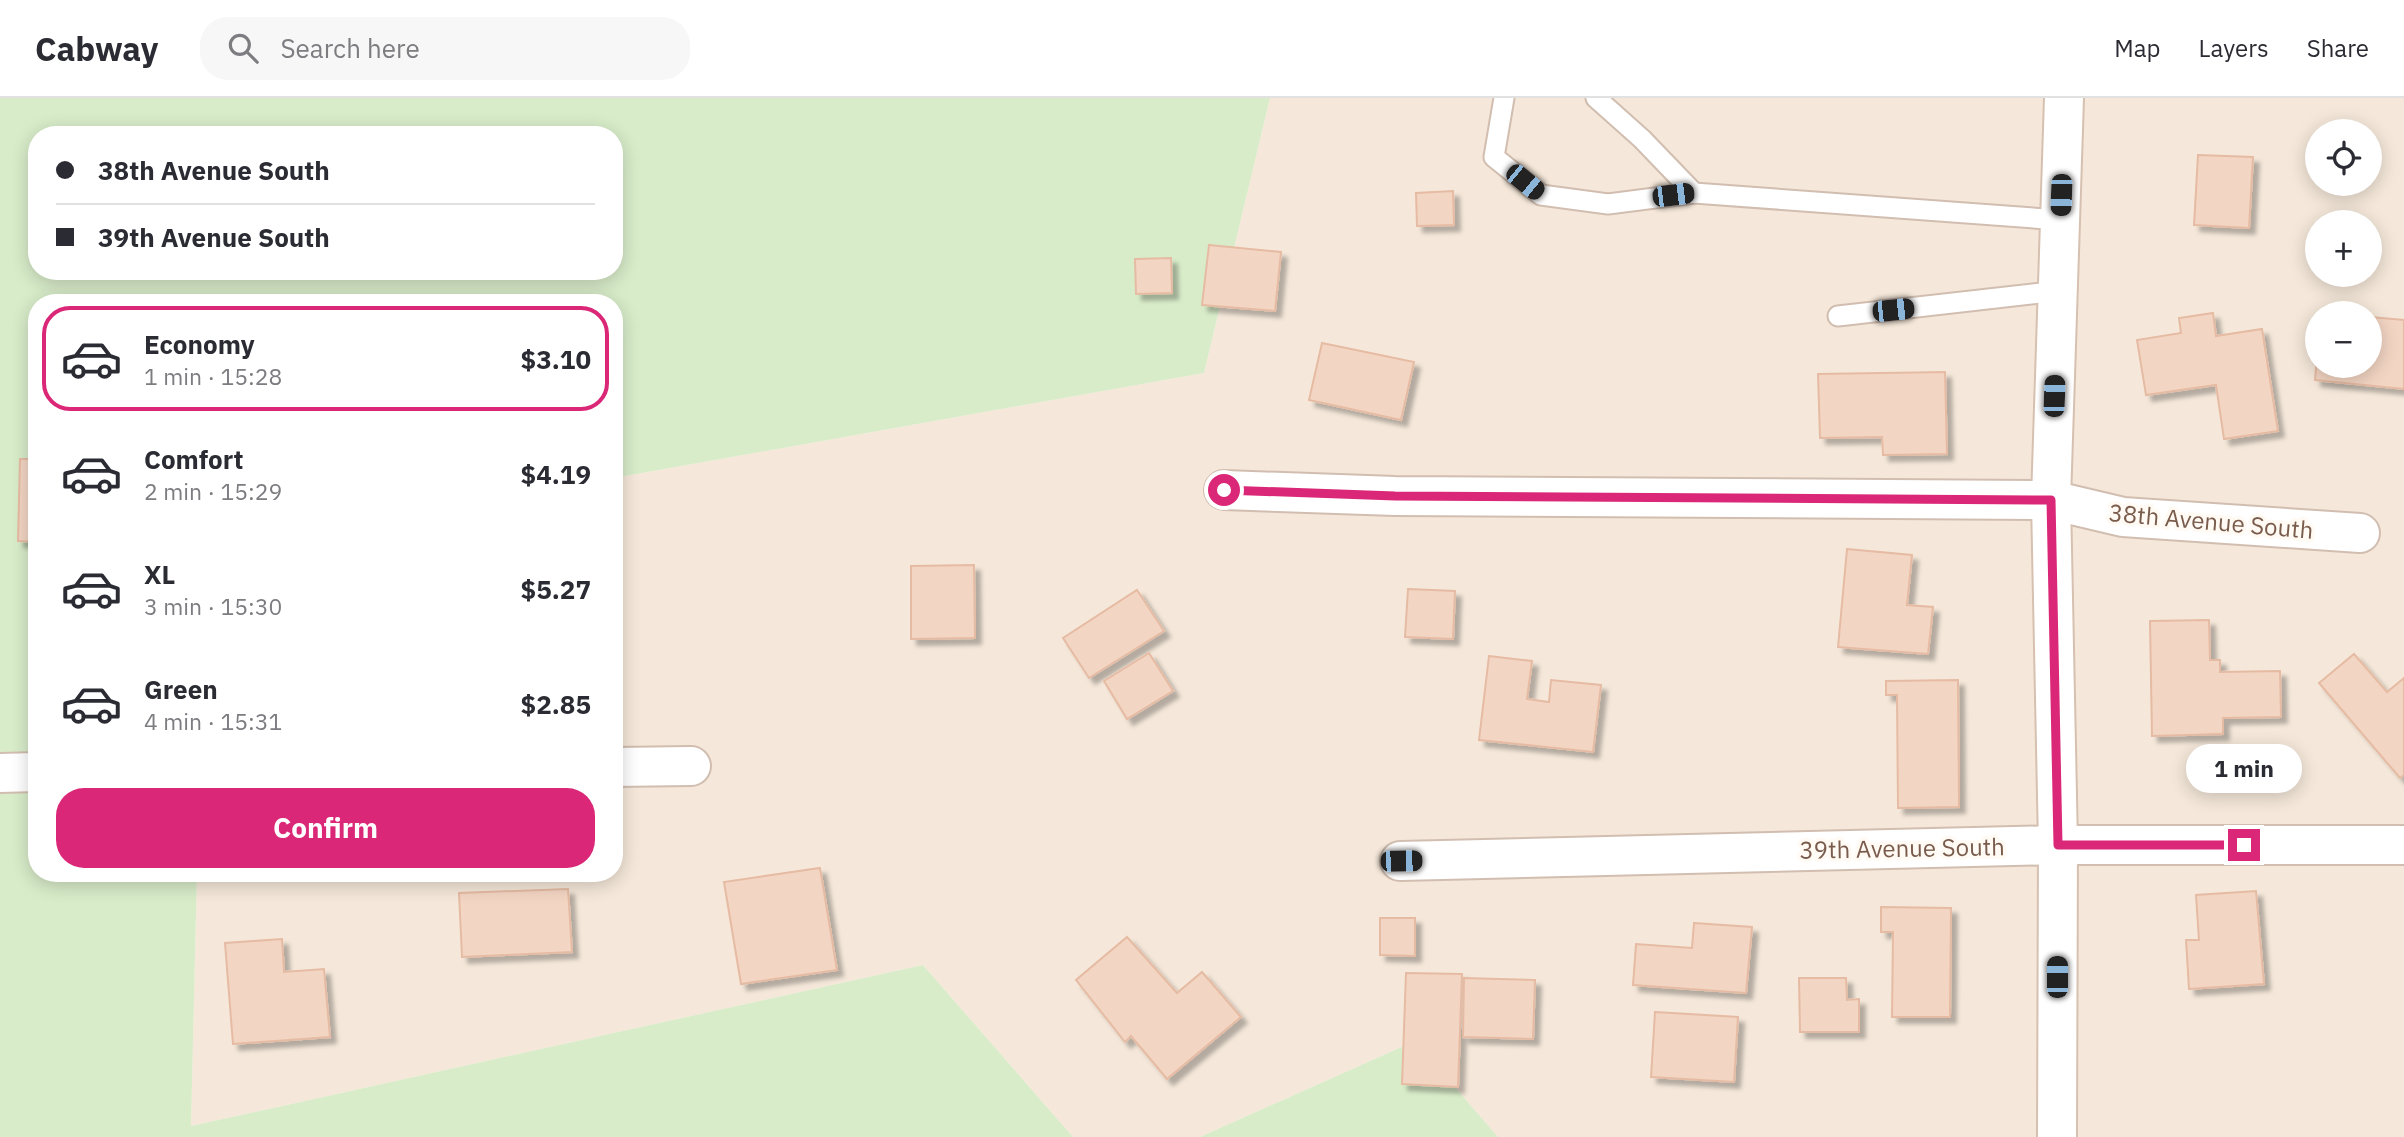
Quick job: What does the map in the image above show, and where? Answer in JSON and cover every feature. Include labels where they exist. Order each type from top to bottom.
[{"type":"street","points":[[2057,1137],[2058,845],[2051,500],[2064,98]]},
{"type":"street","name":"38th Avenue South","points":[[1224,490],[1395,496],[2051,500],[2123,517],[2360,533]]},
{"type":"street","points":[[623,767],[691,766]]},
{"type":"street","points":[[0,773],[28,772]]},
{"type":"street","name":"39th Avenue South","points":[[1401,861],[2058,845],[2404,845]]},
{"type":"lane","points":[[1504,98],[1494,157],[1541,195],[1608,204],[1694,192],[2060,220]]},
{"type":"lane","points":[[1596,98],[1642,139],[1694,192]]},
{"type":"lane","points":[[1839,316],[2058,291]]},
{"type":"shaded area","points":[[1270,98],[2404,98],[2404,1137],[1498,1137],[1415,1041],[1200,1137],[1073,1137],[923,965],[191,1126],[197,882],[623,882],[623,476],[1204,373]]},
{"type":"green space","points":[[0,98],[1270,98],[1204,373],[623,476],[623,294],[28,294],[28,882],[197,882],[191,1126],[923,965],[1073,1137],[0,1137]]},
{"type":"green space","points":[[1415,1041],[1498,1137],[1200,1137]]},
{"type":"building","points":[[2198,155],[2253,157],[2249,228],[2194,225]]},
{"type":"building","points":[[1453,191],[1454,225],[1417,226],[1416,193]]},
{"type":"building","points":[[1209,245],[1281,252],[1275,311],[1202,305]]},
{"type":"building","points":[[1171,258],[1172,293],[1136,294],[1135,259]]},
{"type":"building","points":[[2213,313],[2216,336],[2262,329],[2278,431],[2224,439],[2216,385],[2146,395],[2137,340],[2181,333],[2179,318]]},
{"type":"building","points":[[2382,318],[2404,320],[2404,389],[2315,380],[2382,378]]},
{"type":"building","points":[[1322,343],[1414,362],[1401,420],[1309,400]]},
{"type":"building","points":[[1945,372],[1947,454],[1883,455],[1882,437],[1820,438],[1818,374]]},
{"type":"building","points":[[20,459],[28,459],[28,542],[18,541]]},
{"type":"building","points":[[1847,549],[1912,555],[1907,605],[1933,607],[1928,654],[1838,647]]},
{"type":"building","points":[[974,565],[975,638],[911,639],[911,566]]},
{"type":"building","points":[[1408,589],[1455,591],[1453,639],[1405,637]]},
{"type":"building","points":[[1137,590],[1164,631],[1089,678],[1063,638]]},
{"type":"building","points":[[2209,620],[2210,660],[2220,660],[2220,672],[2280,671],[2281,717],[2223,718],[2223,734],[2152,736],[2150,621]]},
{"type":"building","points":[[1149,653],[1173,691],[1127,719],[1104,681]]},
{"type":"building","points":[[2354,654],[2387,692],[2404,678],[2404,775],[2400,778],[2319,683]]},
{"type":"building","points":[[1489,656],[1532,661],[1527,699],[1549,702],[1551,680],[1601,685],[1593,752],[1479,740]]},
{"type":"building","points":[[1958,680],[1959,807],[1898,808],[1897,695],[1886,695],[1886,681]]},
{"type":"building","points":[[820,868],[837,970],[741,984],[724,882]]},
{"type":"building","points":[[568,889],[572,952],[462,957],[459,893]]},
{"type":"building","points":[[2256,891],[2264,984],[2189,989],[2186,940],[2199,940],[2196,895]]},
{"type":"building","points":[[1881,907],[1951,908],[1950,1017],[1892,1017],[1893,932],[1881,932]]},
{"type":"building","points":[[1380,918],[1415,918],[1415,956],[1380,955]]},
{"type":"building","points":[[1694,923],[1752,927],[1746,993],[1633,985],[1636,944],[1692,948]]},
{"type":"building","points":[[1127,937],[1177,993],[1202,972],[1241,1017],[1167,1079],[1131,1036],[1125,1042],[1076,980]]},
{"type":"building","points":[[282,939],[284,972],[324,969],[330,1037],[233,1044],[225,943]]},
{"type":"building","points":[[1406,973],[1462,974],[1458,1087],[1402,1084]]},
{"type":"building","points":[[1464,978],[1535,980],[1533,1039],[1463,1037]]},
{"type":"building","points":[[1799,978],[1846,978],[1847,1000],[1859,999],[1859,1032],[1800,1032]]},
{"type":"building","points":[[1655,1012],[1738,1017],[1734,1082],[1651,1077]]},
{"type":"route","points":[[1224,490],[1395,496],[2051,500],[2058,845],[2244,845]]}]
